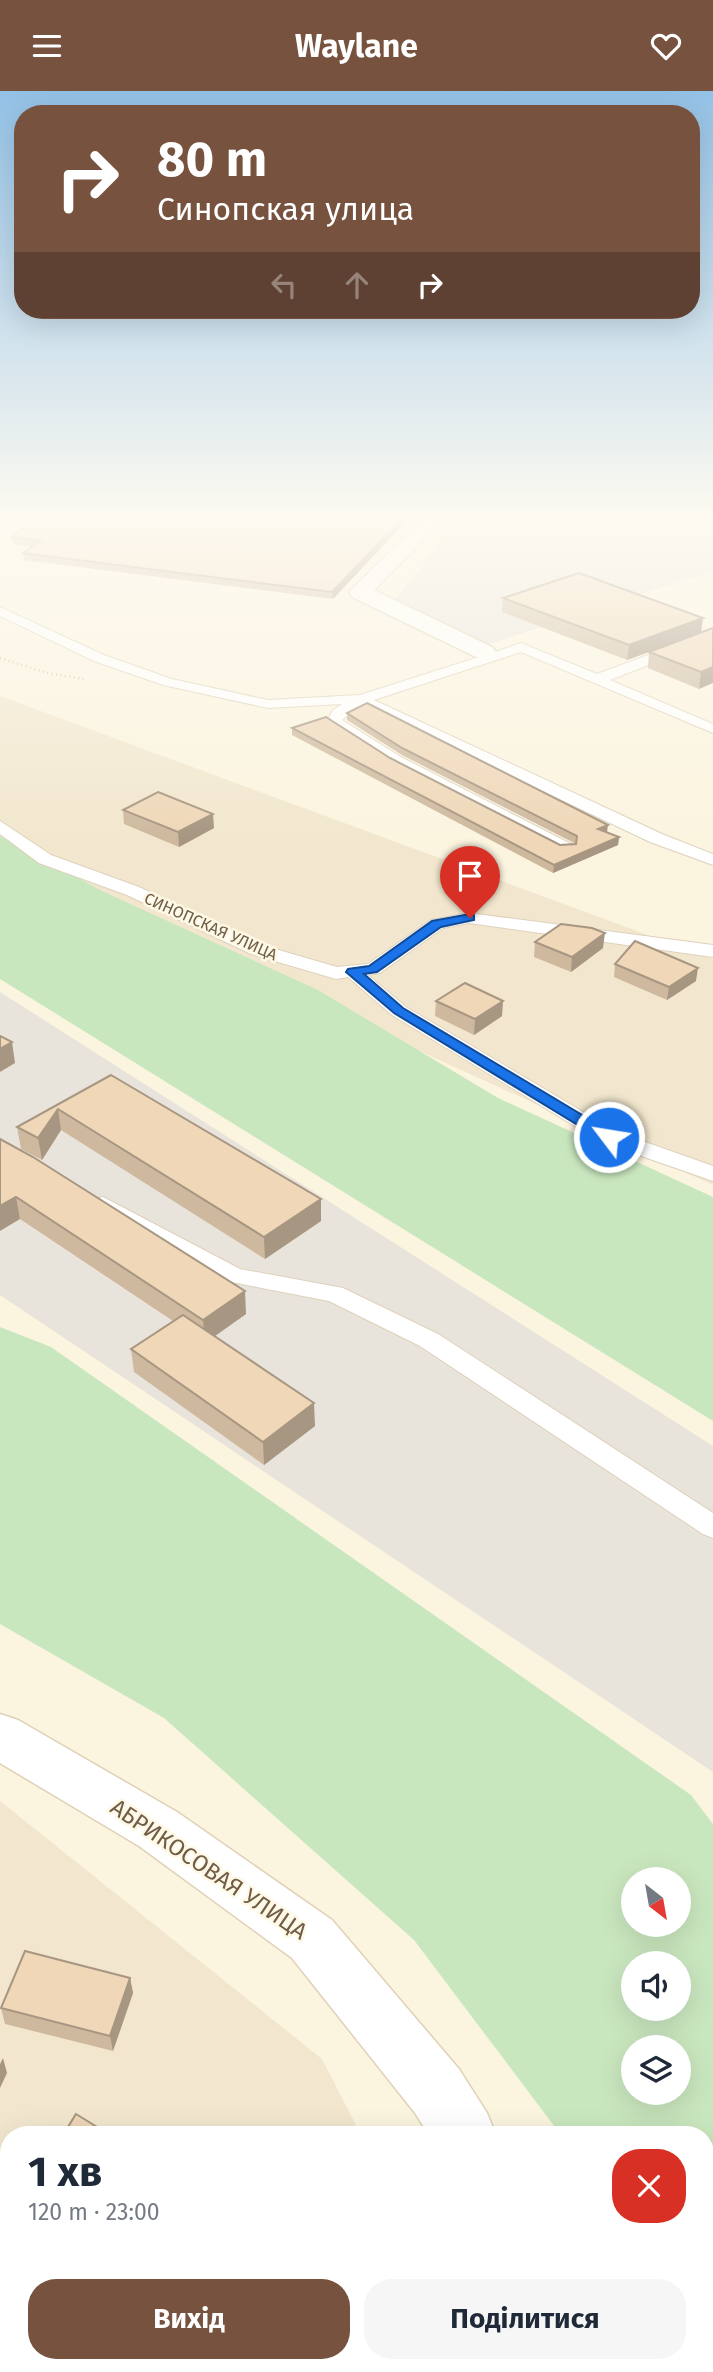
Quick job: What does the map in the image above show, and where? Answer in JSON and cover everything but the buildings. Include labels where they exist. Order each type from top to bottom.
[{"type":"street","points":[[432,626],[489,654]]},
{"type":"street","name":"АБРИКОСОВАЯ УЛИЦА","points":[[0,1736],[158,1829],[312,1939],[437,2091],[459,2126]]},
{"type":"lane","points":[[33,626],[99,658],[167,682],[268,703],[361,699],[487,756],[656,838],[713,860]]},
{"type":"lane","points":[[596,680],[713,635]]},
{"type":"lane","points":[[567,846],[396,760],[334,720],[338,713],[361,699],[489,654],[521,647],[713,729]]},
{"type":"lane","name":"СИНОПСКАЯ УЛИЦА","points":[[0,826],[45,859],[132,891],[258,950],[337,974],[373,969],[437,924],[470,918],[713,951]]},
{"type":"lane","points":[[353,972],[399,1011],[609,1137],[713,1174]]},
{"type":"lane","points":[[82,1192],[234,1276],[335,1294],[429,1340],[713,1527]]},
{"type":"shaded area","points":[[444,626],[543,626],[486,645]]},
{"type":"shaded area","points":[[0,696],[713,959],[713,1185],[146,926],[0,835]]},
{"type":"shaded area","points":[[0,992],[713,1446],[713,1772],[0,1295]]},
{"type":"shaded area","points":[[0,1801],[322,2059],[356,2126],[0,2126]]},
{"type":"green space","points":[[0,836],[102,891],[318,990],[498,1098],[713,1197],[713,1421],[0,979]]},
{"type":"green space","points":[[0,1327],[51,1347],[691,1795],[713,1824],[713,2126],[554,2126],[414,1940],[164,1718],[0,1624]]},
{"type":"route","points":[[470,918],[437,924],[373,969],[353,972],[399,1011],[609,1137]]}]
